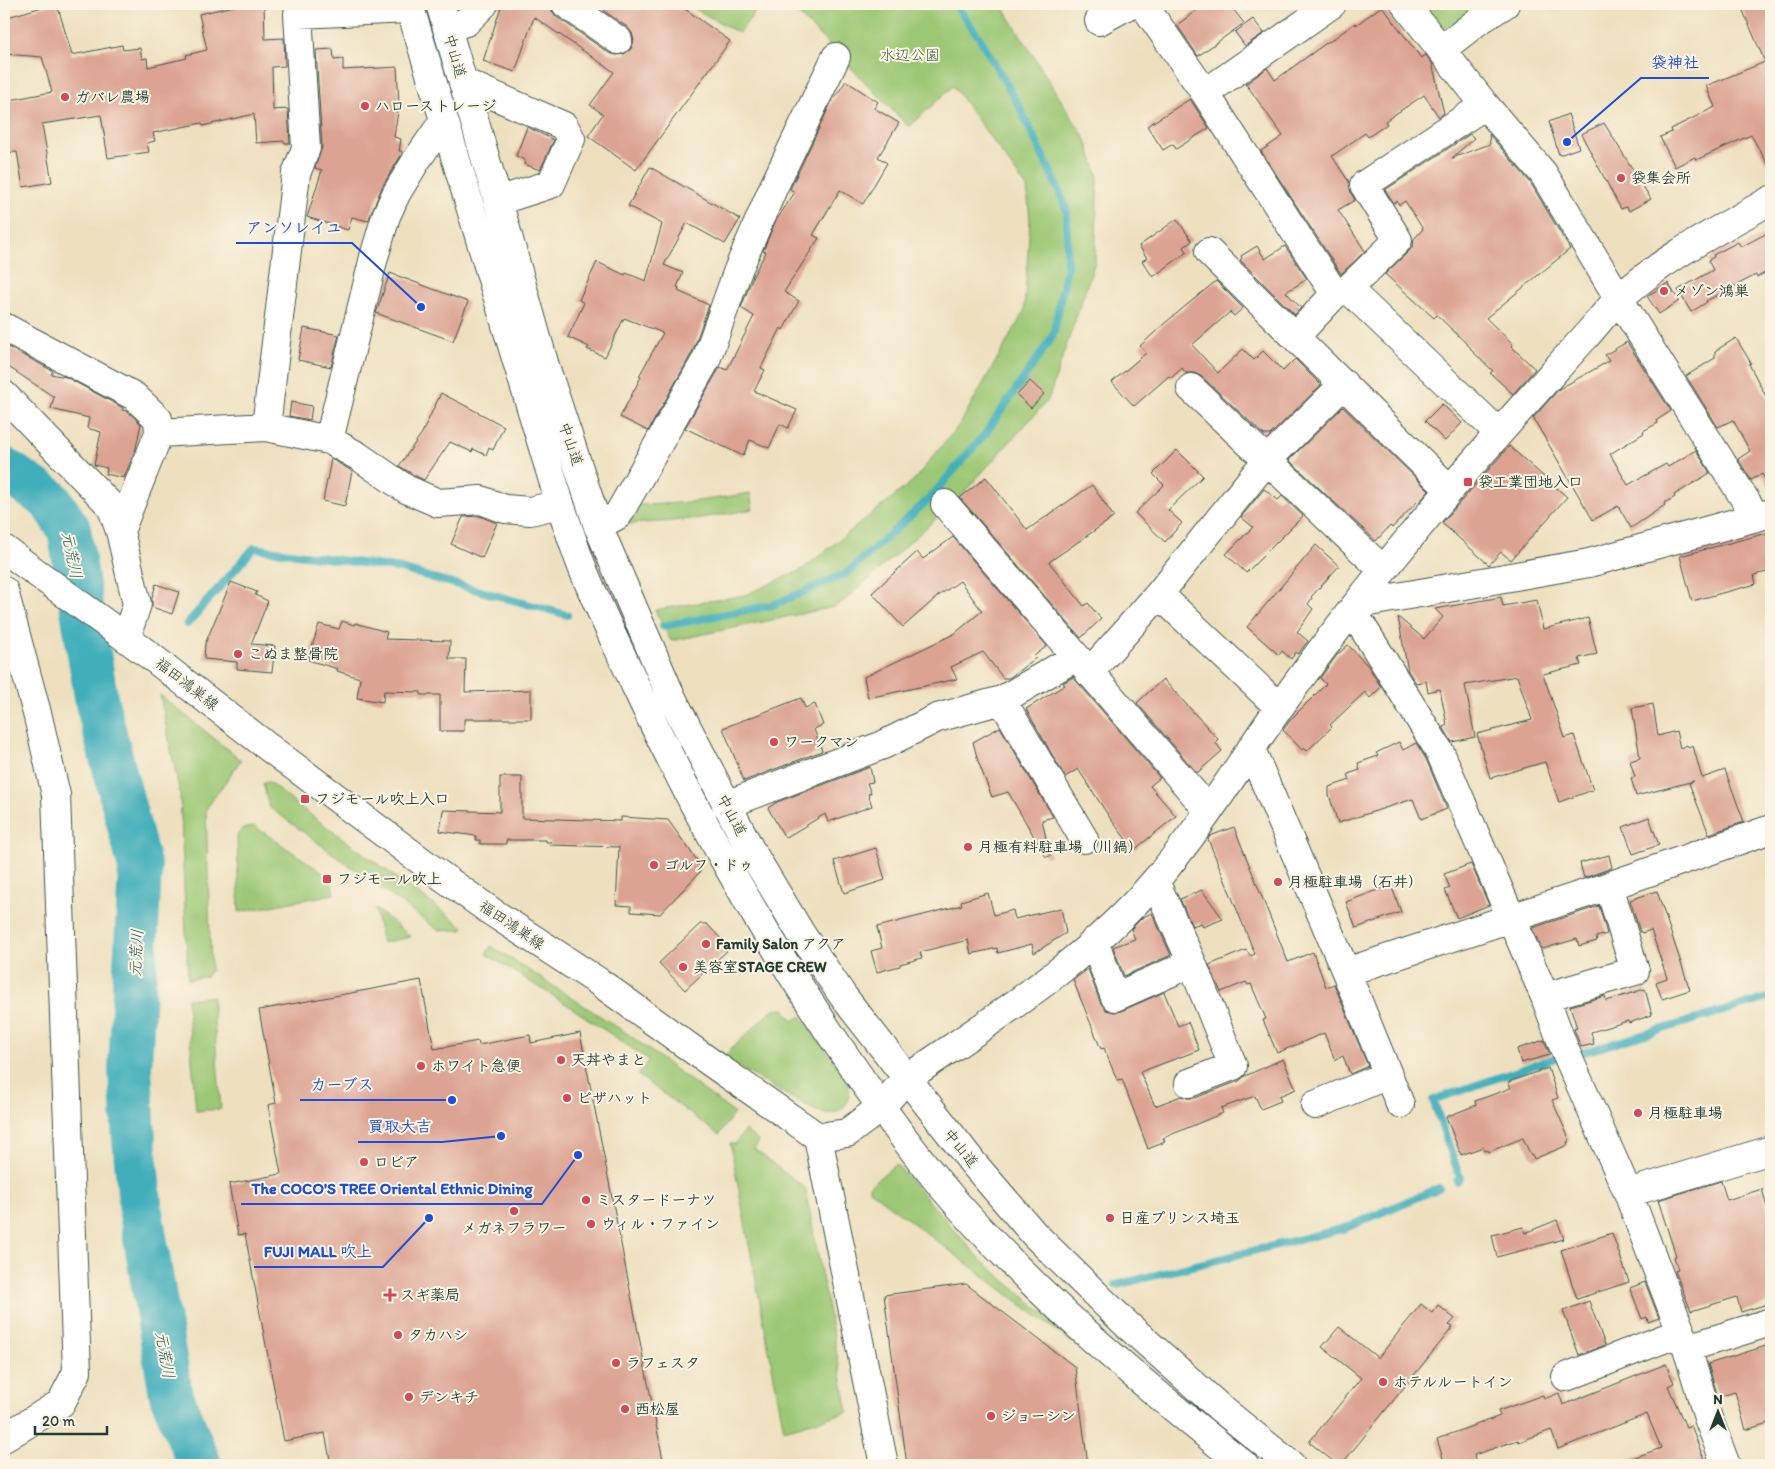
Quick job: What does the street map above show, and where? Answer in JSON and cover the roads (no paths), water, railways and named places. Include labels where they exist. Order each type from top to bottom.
[{"type":"main road","points":[[444,16],[466,22],[484,4]]},
{"type":"main road","points":[[566,4],[618,40]]},
{"type":"main road","points":[[1099,21],[1130,4]]},
{"type":"main road","points":[[1143,4],[1341,292],[1499,433]]},
{"type":"main road","points":[[1205,93],[1332,4]]},
{"type":"main road","points":[[1355,607],[1589,563],[1763,515],[1619,299],[1543,173],[1485,105],[1406,4]]},
{"type":"main road","points":[[1441,50],[1477,22],[1505,4]]},
{"type":"main road","points":[[266,427],[296,174],[306,148],[298,14],[409,6]]},
{"type":"main road","name":"中山道","points":[[409,6],[560,504],[584,571],[669,758],[724,862],[775,949],[880,1108],[940,1184],[1003,1253],[1100,1345],[1167,1403],[1244,1465]]},
{"type":"main road","name":"中山道","points":[[444,16],[545,366],[598,526],[671,696],[750,849],[800,932],[843,996],[972,1162],[1034,1234],[1123,1321],[1219,1408],[1291,1465]]},
{"type":"main road","points":[[598,526],[618,515],[706,360],[738,270],[774,186],[836,57]]},
{"type":"main road","points":[[463,82],[564,126],[571,139],[551,184],[498,200]]},
{"type":"main road","points":[[1295,337],[1398,240],[1364,185],[1485,105]]},
{"type":"main road","points":[[329,440],[374,257],[386,216],[396,194],[416,161],[443,122]]},
{"type":"main road","points":[[884,1465],[818,1137],[848,1133],[880,1108],[906,1079],[1033,991],[1094,941],[1155,881],[1210,811],[1279,707],[1383,570],[1499,433],[1619,299],[1681,251],[1771,200]]},
{"type":"main road","points":[[1209,252],[1450,490]]},
{"type":"main road","points":[[4,327],[134,396],[158,419],[160,433],[120,531]]},
{"type":"main road","points":[[726,805],[883,745],[937,718],[1002,700],[1082,665],[1158,594],[1267,460],[1344,384]]},
{"type":"main road","points":[[1191,388],[1383,570]]},
{"type":"main road","points":[[4,395],[110,506],[120,531],[137,604],[126,638]]},
{"type":"main road","points":[[160,433],[266,427],[329,440],[358,456],[406,489],[438,503],[481,500],[506,509],[530,511],[560,504]]},
{"type":"main road","points":[[945,504],[1210,811]]},
{"type":"main road","name":"福田鴻巣線","points":[[6,551],[155,659],[268,747],[440,875],[492,912],[600,982],[818,1137]]},
{"type":"main road","points":[[4,591],[38,717],[56,795],[77,1372],[61,1403],[4,1438]]},
{"type":"main road","points":[[1158,594],[1279,707]]},
{"type":"main road","points":[[1355,607],[1440,752],[1545,997],[1564,1048],[1628,1193],[1684,1340],[1708,1418],[1726,1465]]},
{"type":"main road","points":[[1002,700],[1084,839]]},
{"type":"main road","points":[[1251,749],[1400,1104]]},
{"type":"main road","points":[[1346,972],[1609,886],[1771,829]]},
{"type":"main road","points":[[1155,881],[1192,964],[1233,1066],[1189,1083]]},
{"type":"main road","points":[[1545,997],[1635,971],[1609,886]]},
{"type":"main road","points":[[1094,941],[1115,997],[1192,964]]},
{"type":"main road","points":[[1315,1105],[1388,1075]]},
{"type":"main road","points":[[1628,1193],[1771,1150]]},
{"type":"main road","points":[[1566,1377],[1684,1340],[1771,1322]]},
{"type":"waterway","points":[[663,626],[773,605],[847,573],[929,499],[985,434],[1053,336],[1067,266],[1067,211],[1020,108],[979,37],[955,4]]},
{"type":"waterway","name":"元荒川","points":[[4,469],[49,499],[69,529],[97,703],[140,868],[130,1069],[141,1213],[171,1395],[200,1465]]},
{"type":"waterway","points":[[187,624],[254,548],[397,568],[567,615]]},
{"type":"waterway","points":[[1578,1054],[1771,997]]},
{"type":"waterway","points":[[1457,1181],[1460,1178],[1433,1100],[1558,1057]]},
{"type":"waterway","points":[[1116,1285],[1345,1228],[1439,1188]]},
{"type":"place","name":"ガバレ農場","points":[[65,97]]},
{"type":"place","name":"ハローストレージ","points":[[365,106]]},
{"type":"place","name":"袋神社","points":[[1567,142]]},
{"type":"place","name":"袋集会所","points":[[1621,178]]},
{"type":"place","name":"メゾン鴻巣","points":[[1664,291]]},
{"type":"place","name":"アンソレイユ","points":[[421,307]]},
{"type":"place","name":"袋工業団地入口","points":[[1468,482]]},
{"type":"place","name":"こぬま整骨院","points":[[238,654]]},
{"type":"place","name":"ワークマン","points":[[774,742]]},
{"type":"place","name":"フジモール吹上入口","points":[[305,799]]},
{"type":"place","name":"月極有料駐車場（川鍋）","points":[[968,847]]},
{"type":"place","name":"ゴルフ・ドゥ","points":[[654,865]]},
{"type":"place","name":"フジモール吹上","points":[[327,879]]},
{"type":"place","name":"月極駐車場（石井）","points":[[1278,882]]},
{"type":"place","name":"Family Salon アクア","points":[[706,944]]},
{"type":"place","name":"美容室STAGE CREW","points":[[683,967]]},
{"type":"place","name":"天丼やまと","points":[[561,1060]]},
{"type":"place","name":"ホワイト急便","points":[[421,1066]]},
{"type":"place","name":"ピザハット","points":[[567,1098]]},
{"type":"place","name":"カーブス","points":[[452,1100]]},
{"type":"place","name":"月極駐車場","points":[[1638,1113]]},
{"type":"place","name":"買取大吉","points":[[501,1136]]},
{"type":"place","name":"The COCO'S TREE Oriental Ethnic Dining","points":[[578,1155]]},
{"type":"place","name":"ロピア","points":[[364,1162]]},
{"type":"place","name":"ミスタードーナツ","points":[[586,1200]]},
{"type":"place","name":"メガネフラワー","points":[[514,1211]]},
{"type":"place","name":"FUJI MALL 吹上","points":[[429,1218]]},
{"type":"place","name":"日産プリンス埼玉","points":[[1110,1218]]},
{"type":"place","name":"ウィル・ファイン","points":[[591,1224]]},
{"type":"place","name":"スギ薬局","points":[[390,1295]]},
{"type":"place","name":"タカハシ","points":[[398,1335]]},
{"type":"place","name":"ラフェスタ","points":[[616,1363]]},
{"type":"place","name":"ホテルルートイン","points":[[1383,1382]]},
{"type":"place","name":"デンキチ","points":[[409,1397]]},
{"type":"place","name":"西松屋","points":[[625,1409]]},
{"type":"place","name":"ジョーシン","points":[[991,1416]]},
{"type":"park label","name":"水辺公園","points":[[910,55]]}]
